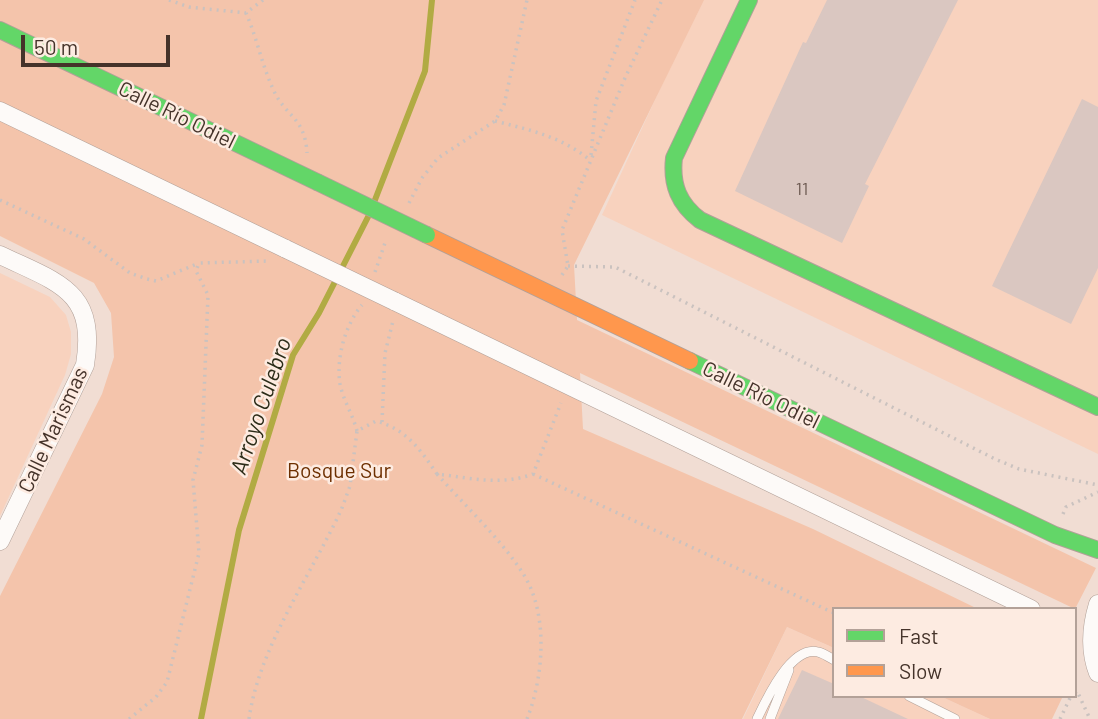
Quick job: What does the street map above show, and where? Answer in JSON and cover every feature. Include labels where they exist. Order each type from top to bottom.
[{"type":"street","points":[[749,0],[674,158],[672,171],[681,203],[700,220],[1098,407]]},
{"type":"street","name":"Calle Río Odiel","points":[[0,30],[1055,535],[1098,550]]},
{"type":"street","points":[[0,111],[1027,607]]},
{"type":"street","name":"Calle Marismas","points":[[0,255],[59,284],[81,306],[90,335],[85,365],[0,541]]},
{"type":"street","points":[[1098,604],[1092,624],[1092,650],[1098,673]]},
{"type":"street","points":[[1077,639],[1092,650]]},
{"type":"lane","points":[[757,719],[772,689],[802,654],[817,651],[832,659]]},
{"type":"lane","points":[[770,719],[790,665]]},
{"type":"lane","points":[[913,698],[955,719]]},
{"type":"path","points":[[169,0],[189,7],[246,13],[263,0]]},
{"type":"path","points":[[591,161],[596,101],[635,0]]},
{"type":"path","points":[[550,294],[568,266],[562,230],[662,0]]},
{"type":"path","points":[[246,13],[275,94],[297,118],[306,139],[307,152],[301,174]]},
{"type":"path","points":[[495,121],[545,134],[574,146],[591,161]]},
{"type":"path","points":[[0,200],[90,242],[130,273],[156,281],[199,263],[263,263],[286,249]]},
{"type":"path","points":[[130,719],[156,696],[167,682],[200,553],[193,480],[202,445],[208,295],[196,271],[199,263]]},
{"type":"path","points":[[568,266],[615,267],[1019,469],[1098,485]]},
{"type":"path","points":[[382,422],[385,353],[398,303]]},
{"type":"path","points":[[533,474],[569,385]]},
{"type":"path","points":[[250,719],[258,680],[268,654],[342,508],[350,486],[357,431],[376,421],[405,433],[523,573],[536,604],[541,647],[527,719]]},
{"type":"path","points":[[437,474],[490,481],[515,481],[533,474],[832,612]]},
{"type":"path","points":[[1055,535],[1066,506],[1098,492]]},
{"type":"path","points":[[1077,691],[1085,702],[1090,719]]},
{"type":"path","points":[[1060,719],[1071,698]]},
{"type":"shaded area","points":[[701,0],[1098,0],[1098,454],[602,215]]},
{"type":"shaded area","points":[[0,273],[50,297],[66,315],[71,332],[71,354],[65,375],[0,516]]},
{"type":"shaded area","points":[[787,627],[832,647],[832,698],[944,698],[990,719],[743,719]]},
{"type":"green space","name":"Bosque Sur","points":[[0,0],[704,0],[574,265],[577,320],[1096,568],[1076,607],[1071,607],[580,373],[583,429],[813,529],[974,607],[832,607],[832,647],[787,627],[742,719],[0,719],[0,596],[102,394],[114,357],[111,313],[94,283],[0,236]]},
{"type":"green space","points":[[944,698],[1062,698],[1052,719],[990,719]]},
{"type":"building","points":[[827,0],[958,0],[865,184],[869,186],[842,243],[735,191],[803,42],[806,43]]},
{"type":"building","points":[[1082,99],[1098,107],[1098,268],[1071,324],[992,286]]},
{"type":"building","points":[[802,670],[832,683],[832,698],[863,698],[908,719],[778,719]]},
{"type":"waterway","name":"Arroyo Culebro","points":[[373,205],[425,71],[432,0]]},
{"type":"waterway","name":"Arroyo Culebro","points":[[201,719],[239,530],[293,355],[319,313],[369,215]]},
{"type":"traffic: fast","points":[[749,0],[674,158],[675,185],[693,214],[700,220],[1098,407]]},
{"type":"traffic: fast","points":[[0,30],[317,182]]},
{"type":"traffic: fast","points":[[317,182],[427,235]]},
{"type":"traffic: fast","points":[[690,361],[1055,535],[1098,550]]},
{"type":"traffic: slow","points":[[427,235],[690,361]]}]
